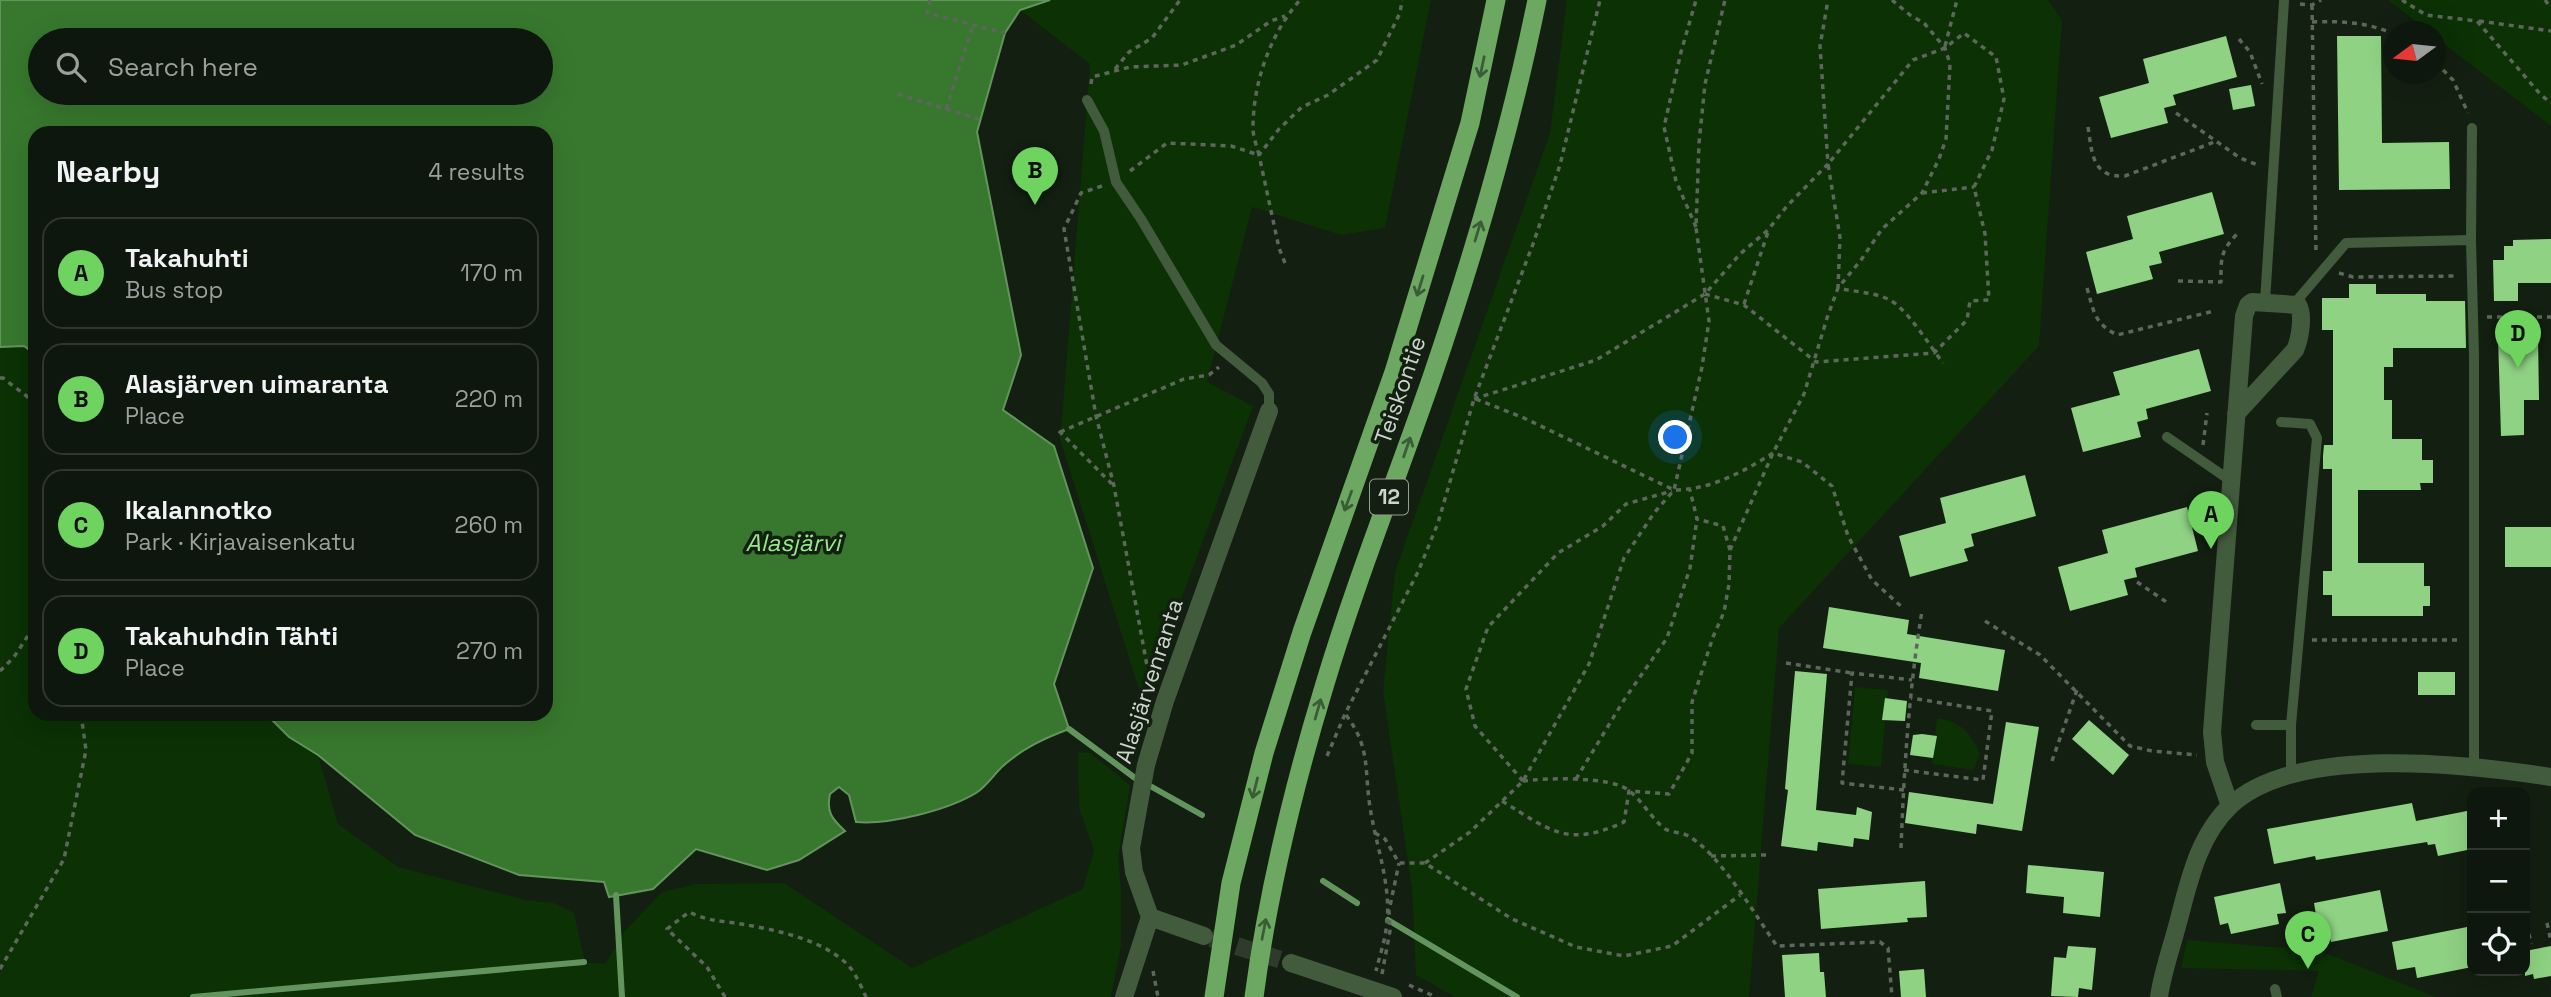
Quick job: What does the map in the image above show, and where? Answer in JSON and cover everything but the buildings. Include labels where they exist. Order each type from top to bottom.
[{"type":"highway","name":"Teiskontie","points":[[1214,997],[1231,883],[1264,753],[1302,632],[1394,372],[1470,123],[1496,0]]},
{"type":"highway","name":"Teiskontie","points":[[1254,997],[1262,936],[1292,798],[1324,685],[1432,375],[1491,189],[1521,81],[1537,0]]},
{"type":"street","points":[[2230,806],[2221,785],[2214,755],[2213,698],[2236,414],[2246,309],[2252,302],[2294,304],[2301,309],[2295,351],[2236,414]]},
{"type":"street","name":"Alasjärvenranta","points":[[1150,917],[1134,872],[1131,848],[1146,765],[1165,702],[1269,411]]},
{"type":"street","points":[[2159,997],[2197,857],[2213,826],[2230,806],[2252,790],[2291,776],[2356,764],[2491,767],[2551,777]]},
{"type":"street","points":[[1124,997],[1150,917],[1204,936]]},
{"type":"street","points":[[1292,963],[1393,997]]},
{"type":"lane","points":[[2265,302],[2284,1]]},
{"type":"lane","points":[[1087,100],[1104,131],[1116,182],[1216,345],[1262,383],[1269,394],[1269,411]]},
{"type":"lane","points":[[2472,128],[2474,768]]},
{"type":"lane","points":[[2294,304],[2346,243],[2471,240]]},
{"type":"lane","points":[[2281,422],[2310,424],[2317,438],[2291,725],[2291,776]]},
{"type":"lane","points":[[2167,437],[2231,481]]},
{"type":"lane","points":[[2256,724],[2291,725]]},
{"type":"path","points":[[930,0],[927,13],[1004,33]]},
{"type":"path","points":[[1114,70],[1129,52],[1152,38],[1180,0]]},
{"type":"path","points":[[1285,263],[1279,248],[1253,131],[1258,78],[1286,15],[1300,0]]},
{"type":"path","points":[[1259,155],[1279,129],[1302,107],[1328,95],[1377,60],[1400,13],[1402,0]]},
{"type":"path","points":[[1323,765],[1345,714],[1418,572],[1438,523],[1474,399],[1560,165],[1600,0]]},
{"type":"path","points":[[1696,0],[1664,127],[1675,181],[1696,228]]},
{"type":"path","points":[[1425,863],[1471,832],[1523,781],[1589,664],[1623,558],[1654,513],[1674,490],[1702,367],[1709,321],[1696,228],[1699,143],[1706,84],[1725,0]]},
{"type":"path","points":[[1828,0],[1819,46],[1828,164],[1840,237],[1839,288]]},
{"type":"path","points":[[1730,550],[1773,453],[1804,394],[1839,288],[1882,229],[1922,193],[1946,139],[1950,64],[1945,48],[1924,23],[1892,0]]},
{"type":"path","points":[[1945,48],[1957,0]]},
{"type":"path","points":[[2284,1],[2312,5],[2321,0]]},
{"type":"path","points":[[2402,0],[2426,15],[2551,30]]},
{"type":"path","points":[[2545,0],[2551,8]]},
{"type":"path","points":[[2312,5],[2320,274],[2353,277],[2473,275]]},
{"type":"path","points":[[1087,100],[1093,77],[1130,67],[1182,65],[1236,45],[1271,21],[1286,15]]},
{"type":"path","points":[[2477,21],[2551,103]]},
{"type":"path","points":[[2312,22],[2358,23],[2383,30]]},
{"type":"path","points":[[946,109],[973,26]]},
{"type":"path","points":[[1474,399],[1597,360],[1705,293],[1740,254],[1768,230],[1828,164],[1913,60],[1945,48],[1964,33],[1996,57],[2004,99],[1992,150],[1974,187],[1985,234],[1989,300],[1970,301],[1967,320],[1934,353],[1815,362],[1744,305],[1705,293]]},
{"type":"path","points":[[2239,38],[2250,52],[2264,88]]},
{"type":"path","points":[[2446,73],[2453,80],[2465,102],[2472,128]]},
{"type":"path","points":[[898,94],[981,120]]},
{"type":"path","points":[[2176,113],[2240,158],[2273,171]]},
{"type":"path","points":[[2088,127],[2091,150],[2098,168],[2111,177],[2124,176],[2217,141]]},
{"type":"path","points":[[1165,702],[1148,671],[1114,486],[1096,416],[1063,229],[1081,193],[1116,182],[1167,143],[1231,146],[1259,155]]},
{"type":"path","points":[[1922,193],[1974,187]]},
{"type":"path","points":[[1744,305],[1768,230]]},
{"type":"path","points":[[2178,281],[2221,282],[2221,256],[2237,234]]},
{"type":"path","points":[[1839,288],[1891,300],[1908,316],[1942,363]]},
{"type":"path","points":[[2087,288],[2102,327],[2117,335],[2214,312]]},
{"type":"path","points":[[2473,317],[2551,317]]},
{"type":"path","points":[[1114,486],[1059,432],[1184,380],[1209,374]]},
{"type":"path","points":[[0,378],[28,397]]},
{"type":"path","points":[[1474,399],[1524,418],[1674,490]]},
{"type":"path","points":[[2202,461],[2207,414]]},
{"type":"path","points":[[1523,781],[1475,726],[1466,689],[1488,628],[1559,553],[1603,526],[1626,504],[1674,490],[1701,489],[1741,472],[1773,453],[1802,463],[1832,486],[1848,536],[1872,580],[1903,608]]},
{"type":"path","points":[[1576,779],[1624,700],[1667,638],[1690,568],[1697,519],[1690,490]]},
{"type":"path","points":[[1629,791],[1669,794],[1692,753],[1692,702],[1724,612],[1729,584],[1730,550],[1723,526],[1697,519]]},
{"type":"path","points":[[2137,582],[2168,603]]},
{"type":"path","points":[[1902,848],[1904,770],[1912,680],[1922,611]]},
{"type":"path","points":[[1985,621],[2040,654],[2130,746],[2152,751],[2214,755]]},
{"type":"path","points":[[0,671],[15,657],[28,636]]},
{"type":"path","points":[[2299,640],[2475,640]]},
{"type":"path","points":[[1786,663],[1912,680]]},
{"type":"path","points":[[1852,673],[1842,783],[1904,790]]},
{"type":"path","points":[[2052,761],[2077,690]]},
{"type":"path","points":[[1904,770],[1983,780],[1992,711],[1911,698]]},
{"type":"path","points":[[1345,714],[1357,731],[1365,752],[1369,806],[1385,880],[1387,928],[1372,990]]},
{"type":"path","points":[[0,969],[64,859],[86,750],[82,721]]},
{"type":"path","points":[[1523,781],[1546,778],[1576,779],[1625,787],[1666,830],[1689,836],[1711,856],[1777,946],[1880,942],[1888,948],[1892,997]]},
{"type":"path","points":[[1502,802],[1547,828],[1575,836],[1600,833],[1624,822],[1629,791]]},
{"type":"path","points":[[1375,833],[1385,839],[1399,863],[1389,911],[1390,929],[1382,974]]},
{"type":"path","points":[[1711,856],[1768,855]]},
{"type":"path","points":[[1399,863],[1425,863],[1512,919],[1576,947],[1624,956],[1672,946],[1741,895]]},
{"type":"path","points":[[725,997],[707,967],[667,929],[689,912],[711,922],[739,924],[779,933],[828,949],[849,965],[866,997]]},
{"type":"path","points":[[2547,923],[2551,941]]},
{"type":"path","points":[[2530,939],[2531,944]]},
{"type":"shaded area","points":[[1050,0],[1431,0],[1385,228],[1341,235],[1252,207],[1207,382],[1253,406],[1143,702],[1057,430],[1061,431],[1090,64],[1020,10]]},
{"type":"shaded area","points":[[1567,0],[2048,0],[2062,20],[2039,346],[1779,628],[1749,997],[1455,997],[1416,975],[1412,889],[1383,691],[1395,572],[1550,133]]},
{"type":"shaded area","points":[[2388,0],[2551,0],[2551,126],[2446,46],[2446,21],[2415,21]]},
{"type":"shaded area","points":[[24,346],[28,349],[28,721],[274,721],[291,739],[318,755],[338,824],[398,867],[525,900],[554,903],[574,913],[585,962],[605,964],[625,931],[662,892],[696,884],[784,883],[912,968],[1083,889],[1094,850],[1079,808],[1078,752],[1090,753],[1130,785],[1118,859],[1121,945],[1111,997],[0,997],[0,347]]},
{"type":"shaded area","points":[[1855,687],[1888,690],[1881,767],[1848,764]]},
{"type":"shaded area","points":[[1937,718],[1953,722],[1973,740],[1980,755],[1973,770],[1932,764]]},
{"type":"shaded area","points":[[2187,940],[2321,951],[2436,997],[2311,997],[2319,971],[2181,968]]},
{"type":"water","name":"Alasjärvi","points":[[0,0],[1050,0],[1020,10],[1005,33],[977,132],[1021,355],[1003,410],[1054,446],[1093,568],[1054,684],[1069,729],[1026,749],[1003,766],[980,790],[950,805],[901,819],[856,822],[849,795],[839,787],[830,794],[829,806],[833,819],[845,831],[799,860],[767,870],[696,849],[653,889],[609,897],[604,882],[519,875],[415,835],[318,755],[289,737],[273,721],[553,721],[553,126],[28,126],[28,349],[24,346],[0,347]]},
{"type":"waterway","points":[[1069,729],[1135,778]]},
{"type":"waterway","points":[[1152,787],[1202,815]]},
{"type":"waterway","points":[[1323,881],[1357,903]]},
{"type":"waterway","points":[[616,895],[622,997]]},
{"type":"waterway","points":[[1388,920],[1517,997]]},
{"type":"waterway","points":[[193,997],[584,962]]},
{"type":"tunnel","points":[[1211,938],[1291,963]]},
{"type":"place","name":"Alasjärven uimaranta","points":[[1035,205]]},
{"type":"place","name":"Takahuhdin Tähti","points":[[2518,368]]},
{"type":"place","name":"Takahuhti","points":[[2211,549]]},
{"type":"place","name":"Ikalannotko","points":[[2308,969]]}]
